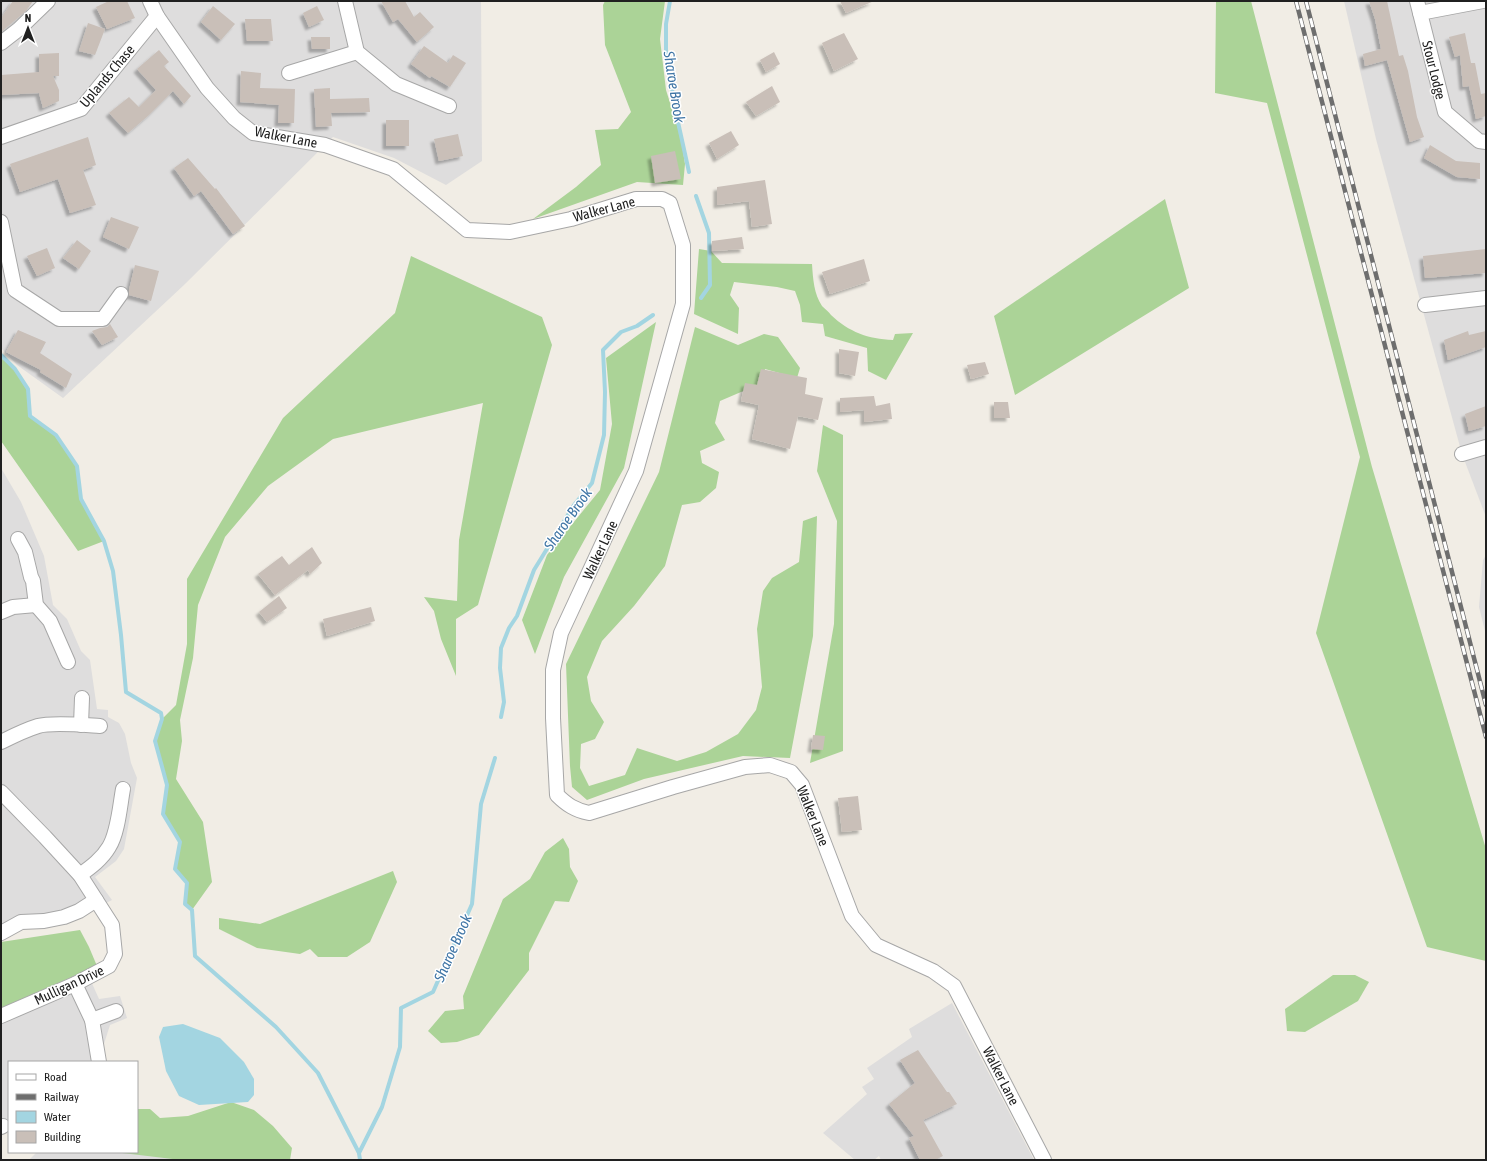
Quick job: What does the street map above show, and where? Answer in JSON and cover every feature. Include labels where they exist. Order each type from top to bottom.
[{"type":"street","points":[[1,43],[20,29],[48,1]]},
{"type":"street","name":"Walker Lane","points":[[150,1],[157,16],[207,88],[234,118],[253,133],[325,145],[393,169],[467,230],[510,232],[571,219],[636,199],[662,198],[670,202],[683,245],[683,304],[636,471],[561,633],[553,670],[553,718],[557,796],[568,806],[578,811],[589,813],[745,767],[770,765],[791,772],[802,785],[852,916],[876,945],[933,971],[954,986],[1044,1160]]},
{"type":"street","points":[[344,1],[357,52],[396,84],[449,106]]},
{"type":"street","points":[[1418,7],[1483,1]]},
{"type":"street","name":"Stour Lodge","points":[[1418,7],[1445,112],[1479,141],[1486,142]]},
{"type":"street","name":"Uplands Chase","points":[[1,137],[81,109],[157,16]]},
{"type":"street","points":[[289,73],[357,52]]},
{"type":"street","points":[[1,222],[15,290],[59,319],[103,319],[121,294]]},
{"type":"street","points":[[1425,305],[1486,298]]},
{"type":"street","points":[[1462,454],[1486,447]]},
{"type":"street","points":[[18,539],[25,552],[33,581],[36,605],[50,621],[68,662]]},
{"type":"street","points":[[1,612],[13,607],[36,605]]},
{"type":"street","points":[[81,725],[82,698]]},
{"type":"street","points":[[1,742],[40,725],[100,726]]},
{"type":"street","points":[[80,875],[100,859],[110,846],[117,823],[123,789]]},
{"type":"street","name":"Mulligan Drive","points":[[1,792],[45,836],[80,875],[112,925],[115,954],[109,966],[75,984],[1,1016]]},
{"type":"street","points":[[1,933],[21,922],[44,921],[79,911],[96,900]]},
{"type":"street","points":[[75,984],[92,1020],[99,1061]]},
{"type":"street","points":[[92,1020],[116,1011]]},
{"type":"shaded area","points":[[1,1],[481,1],[482,161],[446,185],[394,158],[333,137],[184,285],[63,398],[17,365],[1,348]]},
{"type":"shaded area","points":[[1344,1],[1486,1],[1486,517],[1462,454],[1376,139]]},
{"type":"shaded area","points":[[1,468],[21,502],[44,556],[53,605],[67,619],[81,651],[90,660],[97,709],[108,710],[108,717],[119,723],[125,734],[131,763],[137,778],[124,849],[116,861],[95,877],[112,900],[82,915],[24,928],[1,942]]},
{"type":"shaded area","points":[[1486,555],[1486,635],[1479,607],[1483,560]]},
{"type":"shaded area","points":[[86,970],[99,999],[120,996],[127,1018],[110,1025],[103,1047],[105,1061],[8,1061],[8,1128],[1,1131],[1,1008]]},
{"type":"shaded area","points":[[952,1003],[1034,1160],[881,1160],[879,1156],[874,1160],[855,1160],[823,1133],[867,1094],[862,1087],[874,1079],[867,1068],[912,1037],[909,1029]]},
{"type":"shaded area","points":[[138,1147],[280,1160],[29,1160],[36,1153],[138,1153]]},
{"type":"green space","points":[[605,1],[665,1],[660,39],[666,90],[681,138],[685,164],[683,185],[637,182],[533,219],[576,187],[601,165],[595,130],[618,129],[631,112],[605,45],[603,5]]},
{"type":"green space","points":[[1216,1],[1251,1],[1372,467],[1486,849],[1486,961],[1427,947],[1316,633],[1360,457],[1267,103],[1215,93]]},
{"type":"green space","points":[[1165,199],[1189,288],[1015,395],[994,316]]},
{"type":"green space","points":[[699,249],[711,251],[722,263],[812,264],[814,286],[819,301],[831,315],[845,326],[859,334],[893,340],[895,334],[913,333],[886,380],[868,371],[867,348],[825,336],[823,324],[802,322],[800,305],[795,291],[777,287],[734,282],[730,295],[739,308],[738,334],[694,314]]},
{"type":"green space","points":[[411,256],[542,317],[552,345],[478,605],[456,619],[456,676],[441,639],[434,611],[424,597],[457,601],[459,540],[483,403],[333,439],[268,486],[225,537],[198,605],[193,658],[180,720],[182,741],[176,779],[203,822],[212,882],[192,910],[185,904],[187,883],[175,869],[180,842],[163,814],[167,785],[155,741],[162,719],[176,705],[187,644],[187,579],[283,418],[395,313]]},
{"type":"green space","points":[[656,322],[624,468],[564,577],[535,654],[522,620],[547,555],[600,490],[612,424],[606,358]]},
{"type":"green space","points":[[695,327],[738,345],[764,334],[778,337],[800,368],[797,378],[765,369],[762,383],[720,401],[715,423],[725,440],[700,451],[702,463],[719,472],[716,488],[700,502],[682,505],[665,566],[634,606],[602,641],[587,677],[591,701],[604,722],[595,739],[581,744],[580,768],[589,786],[625,775],[637,748],[677,761],[706,752],[738,734],[756,710],[762,687],[757,629],[763,591],[772,578],[799,562],[803,521],[817,516],[813,636],[790,758],[743,756],[644,779],[587,800],[572,787],[566,664],[659,472]]},
{"type":"green space","points":[[1,358],[15,369],[28,389],[30,416],[56,435],[77,466],[81,499],[104,541],[78,551],[1,441]]},
{"type":"green space","points":[[823,425],[843,435],[843,751],[810,763],[834,624],[837,521],[817,471]]},
{"type":"green space","points":[[563,838],[569,849],[570,867],[578,881],[569,902],[555,901],[529,953],[529,970],[479,1035],[457,1042],[441,1043],[428,1031],[445,1011],[464,1009],[463,996],[503,899],[530,879],[545,852]]},
{"type":"green space","points":[[393,871],[397,882],[370,942],[347,957],[318,957],[310,949],[300,954],[257,948],[219,929],[219,918],[260,924]]},
{"type":"green space","points":[[80,930],[97,966],[1,1008],[1,942]]},
{"type":"green space","points":[[1333,975],[1355,975],[1369,982],[1358,1001],[1305,1032],[1287,1031],[1285,1009]]},
{"type":"green space","points":[[231,1102],[254,1110],[273,1126],[292,1148],[290,1160],[181,1160],[122,1153],[138,1153],[138,1109],[150,1109],[160,1118],[188,1116]]},
{"type":"water","points":[[183,1024],[220,1038],[244,1062],[254,1079],[254,1095],[248,1102],[199,1105],[179,1096],[166,1071],[159,1037],[163,1027]]},
{"type":"building","points":[[13,1],[33,1],[26,11],[1,32],[1,18]]},
{"type":"building","points":[[109,1],[127,1],[135,18],[107,29],[96,7]]},
{"type":"building","points":[[381,1],[405,1],[414,17],[420,12],[434,27],[417,42],[398,19],[393,22]]},
{"type":"building","points":[[840,1],[874,1],[846,13]]},
{"type":"building","points":[[1369,1],[1387,1],[1399,56],[1403,55],[1408,71],[1417,117],[1424,137],[1410,142],[1387,60],[1365,66],[1363,54],[1381,49],[1375,19]]},
{"type":"building","points":[[213,6],[235,24],[221,40],[201,22]]},
{"type":"building","points":[[317,6],[324,20],[309,27],[303,13]]},
{"type":"building","points":[[245,19],[271,19],[273,41],[247,41]]},
{"type":"building","points":[[88,23],[105,29],[95,55],[79,51]]},
{"type":"building","points":[[844,33],[858,59],[834,71],[822,43]]},
{"type":"building","points":[[1465,33],[1471,63],[1475,63],[1481,94],[1486,93],[1486,116],[1476,119],[1469,86],[1463,87],[1460,55],[1455,57],[1449,37]]},
{"type":"building","points":[[311,37],[330,37],[330,49],[312,49]]},
{"type":"building","points":[[424,46],[448,63],[453,55],[466,63],[450,87],[431,76],[430,78],[411,64]]},
{"type":"building","points":[[159,50],[169,62],[164,66],[191,96],[184,104],[173,91],[128,133],[109,113],[129,97],[139,107],[156,90],[137,69]]},
{"type":"building","points":[[774,52],[780,64],[766,72],[760,60]]},
{"type":"building","points":[[59,53],[59,76],[53,76],[59,90],[59,101],[43,108],[39,93],[1,95],[1,75],[39,72],[39,54]]},
{"type":"building","points":[[241,71],[261,73],[260,88],[295,89],[294,123],[278,123],[279,105],[240,102]]},
{"type":"building","points":[[772,86],[780,102],[756,116],[746,102]]},
{"type":"building","points":[[330,88],[330,99],[369,98],[370,112],[331,113],[332,126],[316,127],[314,89]]},
{"type":"building","points":[[386,120],[409,120],[409,146],[386,146]]},
{"type":"building","points":[[731,131],[739,145],[717,159],[709,143]]},
{"type":"building","points":[[458,134],[463,156],[439,161],[434,139]]},
{"type":"building","points":[[88,137],[96,165],[83,170],[96,205],[70,213],[58,179],[20,192],[10,164]]},
{"type":"building","points":[[1430,145],[1456,161],[1480,163],[1480,179],[1457,177],[1424,158]]},
{"type":"building","points":[[675,151],[681,179],[655,183],[651,156]]},
{"type":"building","points":[[188,158],[215,189],[216,188],[245,226],[233,234],[201,191],[194,196],[174,168]]},
{"type":"building","points":[[765,180],[772,224],[752,227],[749,201],[717,205],[717,187]]},
{"type":"building","points":[[111,217],[139,227],[129,249],[103,237]]},
{"type":"building","points":[[742,237],[744,249],[712,251],[712,241]]},
{"type":"building","points":[[77,240],[91,251],[79,269],[63,258]]},
{"type":"building","points":[[47,248],[55,268],[37,276],[27,256]]},
{"type":"building","points":[[1486,249],[1486,273],[1425,278],[1423,256]]},
{"type":"building","points":[[864,259],[870,281],[830,294],[822,272]]},
{"type":"building","points":[[135,265],[159,271],[151,301],[129,295]]},
{"type":"building","points":[[110,324],[118,337],[102,345],[92,331],[107,327]]},
{"type":"building","points":[[18,330],[46,342],[40,353],[72,374],[66,388],[40,372],[41,370],[6,352]]},
{"type":"building","points":[[1468,331],[1469,335],[1486,331],[1486,347],[1448,360],[1444,340]]},
{"type":"building","points":[[839,349],[859,352],[855,376],[839,373]]},
{"type":"building","points":[[985,362],[989,374],[971,379],[967,365]]},
{"type":"building","points":[[761,369],[807,378],[805,394],[823,398],[818,420],[798,416],[790,449],[752,439],[759,405],[741,401],[745,383],[757,385]]},
{"type":"building","points":[[874,396],[876,406],[890,403],[892,419],[864,422],[864,410],[840,412],[840,398]]},
{"type":"building","points":[[994,402],[1008,402],[1010,418],[994,418]]},
{"type":"building","points":[[1486,406],[1486,426],[1469,431],[1465,414]]},
{"type":"building","points":[[312,547],[322,563],[310,574],[308,570],[275,595],[258,574],[282,556],[289,565]]},
{"type":"building","points":[[279,596],[287,608],[267,622],[259,612]]},
{"type":"building","points":[[371,607],[375,621],[327,636],[323,619]]},
{"type":"building","points":[[813,735],[825,736],[823,750],[811,749]]},
{"type":"building","points":[[858,796],[862,830],[842,832],[838,798]]},
{"type":"building","points":[[918,1050],[957,1104],[923,1120],[943,1156],[935,1160],[920,1160],[909,1138],[914,1136],[889,1104],[915,1083],[900,1060]]},
{"type":"waterway","name":"Sharoe Brook","points":[[670,1],[666,24],[666,53],[676,113],[689,172]]},
{"type":"waterway","name":"Sharoe Brook","points":[[696,196],[709,233],[710,285],[701,298]]},
{"type":"waterway","name":"Sharoe Brook","points":[[501,717],[504,702],[500,668],[501,648],[509,628],[517,616],[534,570],[574,505],[592,483],[604,435],[605,392],[603,350],[621,332],[637,326],[653,315]]},
{"type":"waterway","points":[[1,355],[15,369],[28,389],[30,416],[56,435],[77,466],[81,499],[104,541],[113,571],[126,692],[161,713],[162,719],[155,741],[167,785],[163,814],[180,842],[175,869],[187,883],[185,904],[192,910],[195,956],[276,1027],[318,1073],[359,1153]]},
{"type":"waterway","name":"Sharoe Brook","points":[[360,1160],[359,1153],[382,1107],[400,1047],[401,1008],[433,992],[472,904],[481,804],[495,758]]},
{"type":"railway","points":[[1296,1],[1486,737]]},
{"type":"railway","points":[[1306,1],[1486,705]]}]
